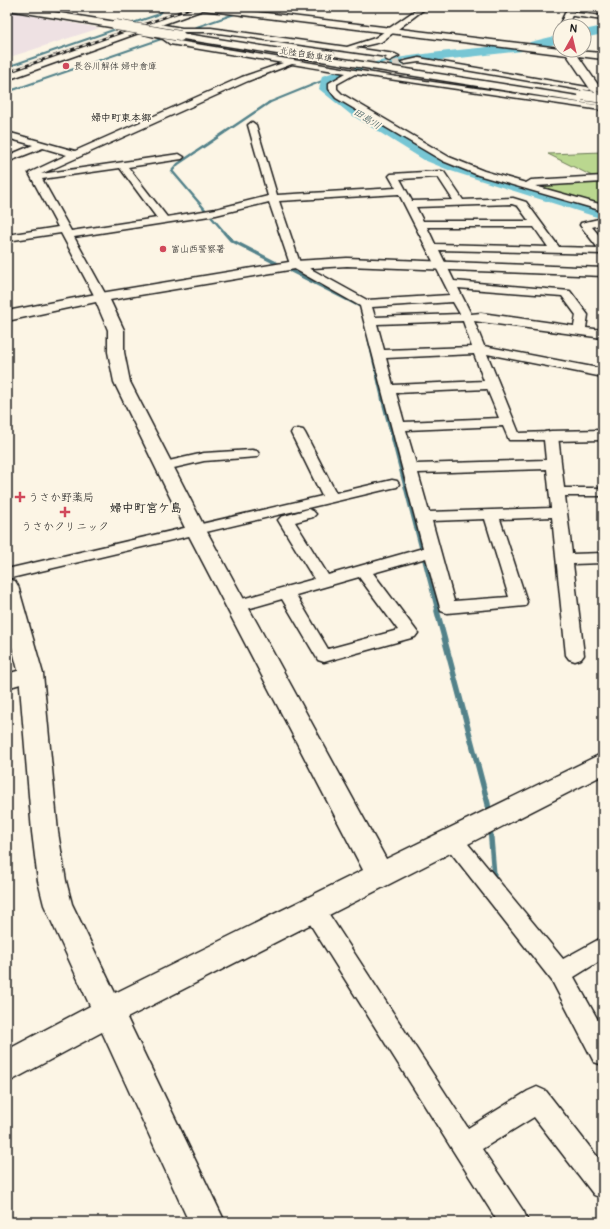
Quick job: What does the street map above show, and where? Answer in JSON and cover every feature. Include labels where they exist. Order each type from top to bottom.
[{"type":"main road","name":"北陸自動車道","points":[[8,7],[584,94],[602,102]]},
{"type":"main road","name":"北陸自動車道","points":[[30,7],[119,24]]},
{"type":"main road","points":[[7,77],[153,25],[198,7],[220,8],[243,13],[552,49]]},
{"type":"main road","points":[[592,54],[603,56]]},
{"type":"main road","points":[[574,58],[602,102]]},
{"type":"main road","points":[[7,316],[101,297],[294,265],[346,262],[603,272]]},
{"type":"main road","points":[[101,297],[116,330],[116,352],[122,382],[196,530],[380,875]]},
{"type":"main road","points":[[551,436],[603,435]]},
{"type":"main road","points":[[7,586],[19,678],[58,905],[207,1222]]},
{"type":"main road","points":[[7,1066],[109,1012],[603,763]]},
{"type":"street","points":[[243,13],[263,7]]},
{"type":"street","points":[[335,51],[378,40],[424,7]]},
{"type":"street","points":[[570,10],[600,16]]},
{"type":"street","points":[[153,25],[182,30],[210,30],[395,56],[389,59]]},
{"type":"street","points":[[136,31],[166,37],[170,42],[296,60],[336,69],[354,70],[602,102]]},
{"type":"street","points":[[101,297],[34,173],[245,79],[296,60]]},
{"type":"street","points":[[405,62],[419,60],[584,94]]},
{"type":"street","points":[[354,70],[333,83],[333,89],[339,96],[446,159],[481,173],[603,208]]},
{"type":"street","points":[[252,124],[294,265],[365,304],[458,298]]},
{"type":"street","points":[[7,135],[74,154]]},
{"type":"street","points":[[7,159],[42,145]]},
{"type":"street","points":[[36,177],[179,157]]},
{"type":"street","points":[[122,165],[164,220]]},
{"type":"street","points":[[460,203],[442,174],[394,176],[410,204],[467,317],[492,385],[514,437],[551,436],[575,655]]},
{"type":"street","points":[[499,185],[603,179]]},
{"type":"street","points":[[7,238],[164,220],[216,212],[273,198],[402,191]]},
{"type":"street","points":[[410,204],[514,202],[522,204],[556,250]]},
{"type":"street","points":[[603,221],[585,225],[603,247]]},
{"type":"street","points":[[420,224],[537,224]]},
{"type":"street","points":[[432,247],[603,251]]},
{"type":"street","points":[[450,284],[566,293],[582,315],[578,330]]},
{"type":"street","points":[[365,304],[447,607],[519,602],[491,515]]},
{"type":"street","points":[[370,321],[481,317],[603,334]]},
{"type":"street","points":[[379,354],[490,350],[603,373]]},
{"type":"street","points":[[388,389],[492,385]]},
{"type":"street","points":[[398,426],[508,422]]},
{"type":"street","points":[[298,433],[331,498]]},
{"type":"street","points":[[165,466],[204,457],[252,454]]},
{"type":"street","points":[[410,469],[554,464]]},
{"type":"street","points":[[7,574],[392,484]]},
{"type":"street","points":[[324,582],[286,520],[415,488]]},
{"type":"street","points":[[557,492],[603,492]]},
{"type":"street","points":[[422,517],[559,512]]},
{"type":"street","points":[[237,606],[432,552]]},
{"type":"street","points":[[564,559],[603,558]]},
{"type":"street","points":[[286,592],[324,656],[409,633],[363,570]]},
{"type":"street","points":[[452,839],[560,973],[603,1053]]},
{"type":"street","points":[[313,909],[514,1222]]},
{"type":"street","points":[[560,973],[603,947]]},
{"type":"street","points":[[464,1145],[537,1100],[603,1186]]},
{"type":"shaded area","points":[[7,11],[100,28],[7,58]]},
{"type":"green space","points":[[602,152],[603,178],[596,178],[548,154]]},
{"type":"green space","points":[[599,181],[603,182],[603,207],[529,186]]},
{"type":"waterway","points":[[127,25],[157,15],[163,10],[162,7]]},
{"type":"waterway","points":[[188,30],[255,7]]},
{"type":"waterway","points":[[7,67],[119,28]]},
{"type":"waterway","name":"田島川","points":[[592,32],[603,30]]},
{"type":"waterway","points":[[7,92],[167,37]]},
{"type":"waterway","name":"田島川","points":[[534,45],[551,41]]},
{"type":"waterway","name":"田島川","points":[[518,48],[422,58],[374,65],[327,79],[326,89],[355,111],[429,157],[457,168],[603,214]]},
{"type":"waterway","points":[[269,102],[327,79]]},
{"type":"waterway","points":[[225,233],[172,171],[178,164],[269,102]]},
{"type":"waterway","points":[[224,232],[231,240],[362,307],[362,311]]},
{"type":"waterway","points":[[369,339],[383,400]]},
{"type":"waterway","points":[[383,399],[438,612]]},
{"type":"waterway","points":[[437,611],[488,804],[489,816]]},
{"type":"waterway","points":[[490,827],[494,876]]},
{"type":"tunnel","points":[[7,10],[17,7]]},
{"type":"tunnel","points":[[300,59],[335,51]]},
{"type":"tunnel","points":[[347,67],[374,62]]},
{"type":"tunnel","points":[[362,70],[405,62]]},
{"type":"railway","points":[[7,72],[193,7]]},
{"type":"place","name":"長谷川解体 婦中倉庫","points":[[66,66]]},
{"type":"place","name":"富山西警察署","points":[[163,249]]},
{"type":"place","name":"うさか野薬局","points":[[20,497]]},
{"type":"place","name":"うさかクリニック","points":[[65,512]]},
{"type":"district","name":"婦中町東本郷","points":[[121,118]]},
{"type":"district","name":"婦中町宮ケ島","points":[[146,508]]}]
